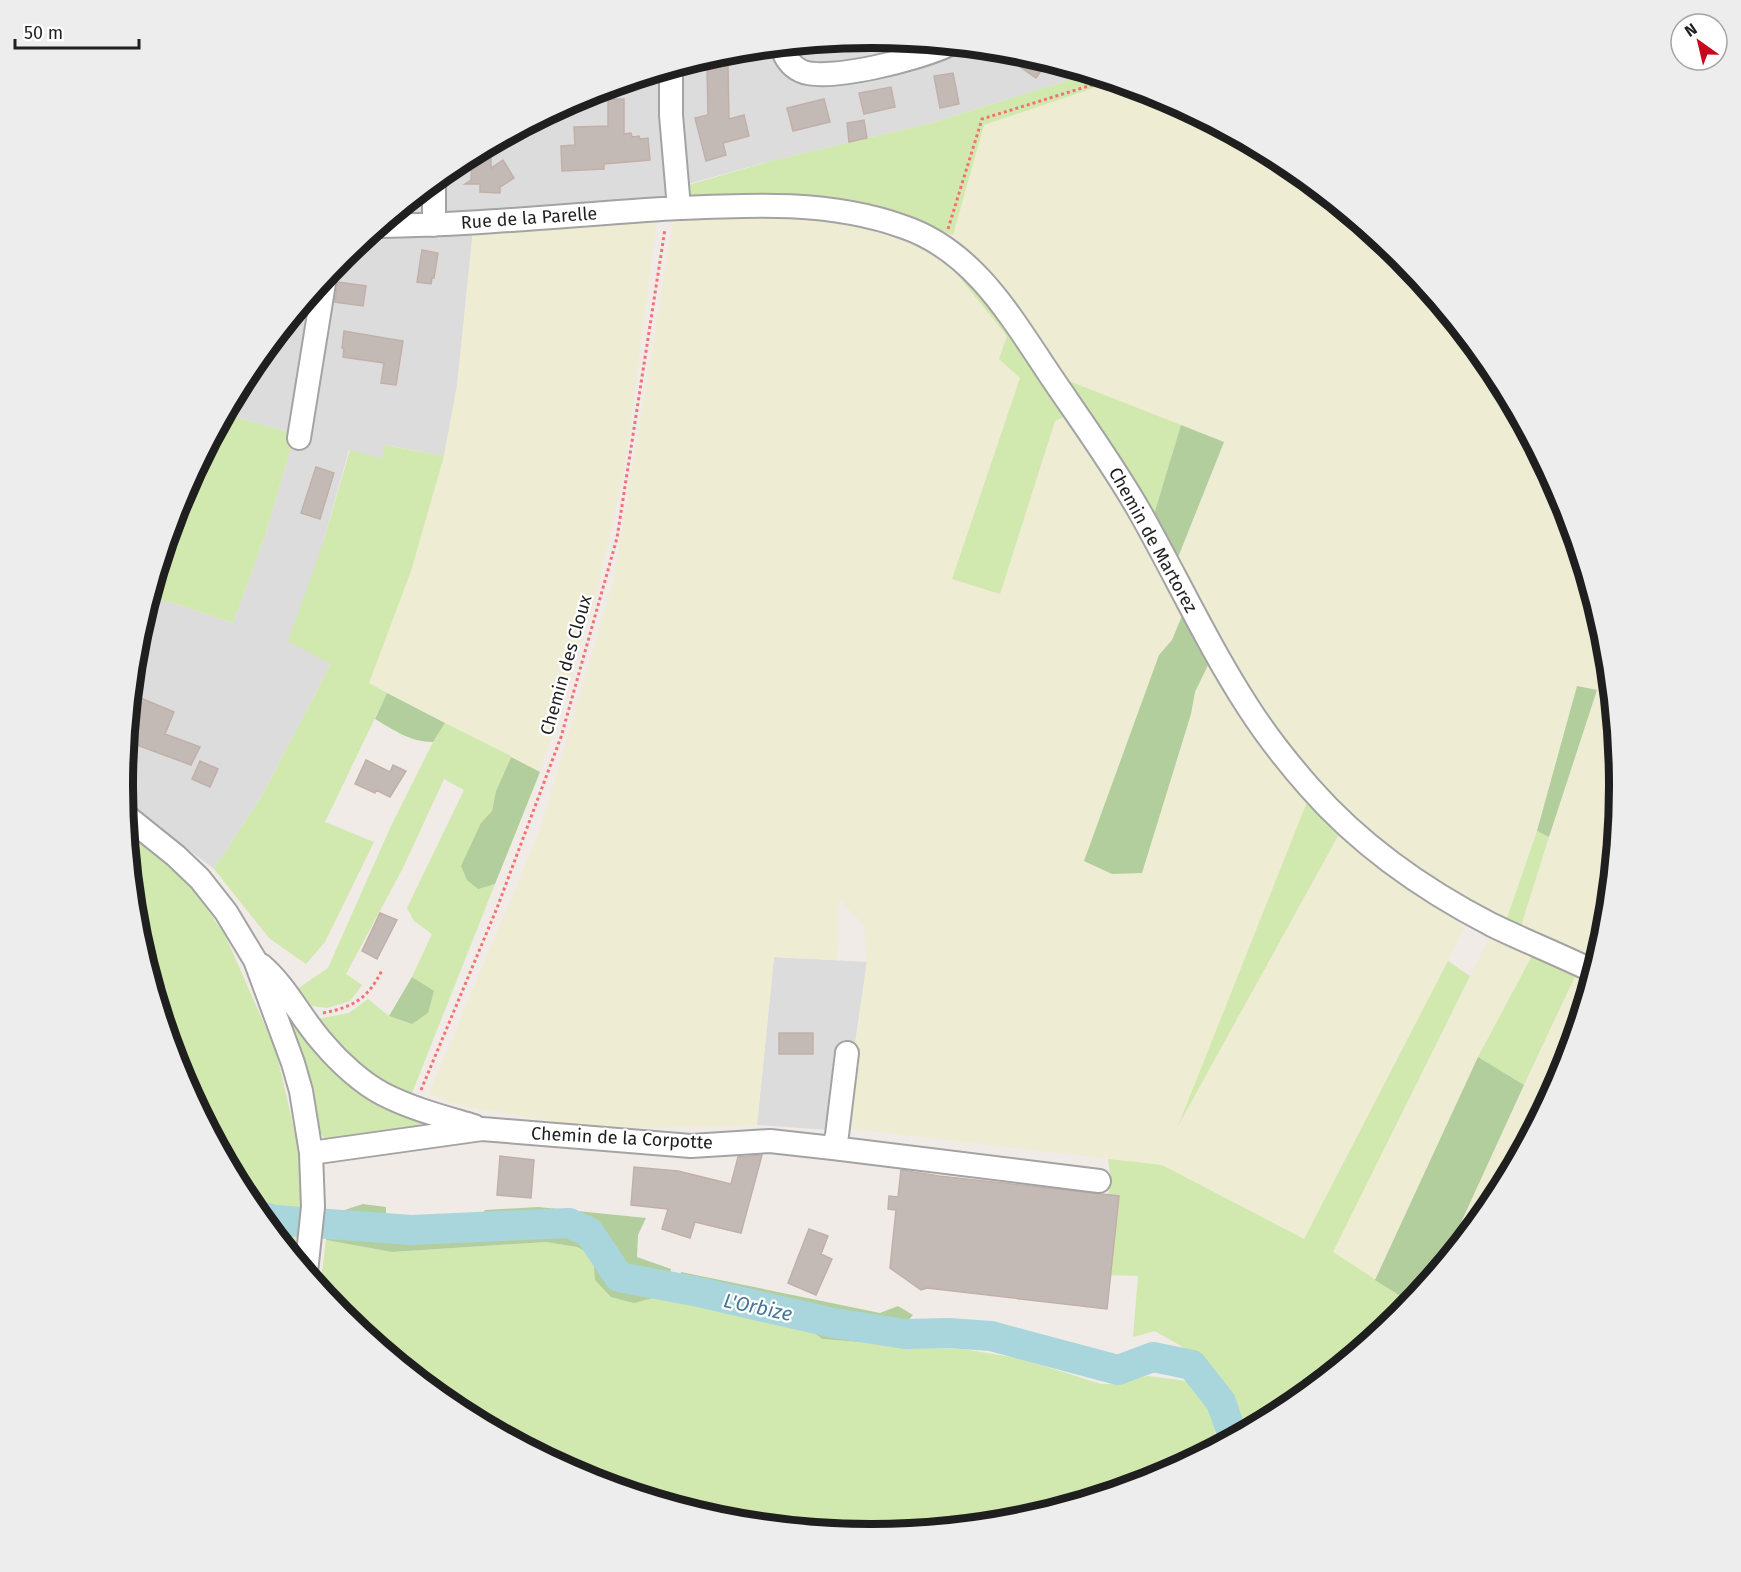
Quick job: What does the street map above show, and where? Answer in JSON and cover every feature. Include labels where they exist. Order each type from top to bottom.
[{"type":"street","points":[[784,53],[789,63],[803,72],[821,74],[879,67],[933,51]]},
{"type":"street","points":[[671,75],[674,209]]},
{"type":"street","points":[[434,191],[434,225]]},
{"type":"street","name":"Chemin de Martorez","points":[[674,209],[750,206],[832,209],[868,216],[905,227],[935,240],[964,261],[986,284],[1106,457],[1139,511],[1249,709],[1311,789],[1343,823],[1432,890],[1492,924],[1585,967]]},
{"type":"street","name":"Rue de la Parelle","points":[[390,226],[674,209]]},
{"type":"street","points":[[300,438],[323,292]]},
{"type":"street","points":[[134,822],[200,879],[226,912],[255,960],[301,1091],[311,1153],[312,1215],[307,1262]]},
{"type":"street","name":"Chemin de la Corpotte","points":[[255,960],[273,975],[324,1045],[381,1094],[414,1108],[482,1129],[691,1146],[770,1142],[1099,1181]]},
{"type":"street","points":[[834,1148],[847,1053]]},
{"type":"street","name":"Chemin de la Corpotte","points":[[311,1153],[482,1129]]},
{"type":"path","points":[[943,246],[982,119],[1097,84]]},
{"type":"path","name":"Chemin des Cloux","points":[[414,1108],[497,908],[561,737],[617,538],[674,209]]},
{"type":"path","points":[[303,1017],[342,1009],[360,999],[373,987],[382,970]]},
{"type":"shaded area","points":[[870,48],[919,50],[967,54],[1014,62],[1077,78],[935,122],[767,162],[685,185],[674,217],[474,228],[457,386],[444,456],[386,445],[383,460],[349,450],[323,543],[331,664],[260,799],[214,869],[133,808],[134,738],[147,642],[157,600],[233,623],[265,536],[295,434],[232,416],[285,337],[316,299],[384,231],[460,172],[544,124],[633,87],[679,73],[774,54]]},
{"type":"shaded area","points":[[1102,85],[1153,104],[1240,147],[1281,172],[1320,201],[1392,264],[1456,337],[1510,417],[1552,504],[1583,595],[1594,642],[1607,738],[1609,786],[1602,882],[1588,957],[1520,929],[1597,690],[1577,686],[1537,831],[1505,924],[1383,849],[1335,805],[1247,693],[1175,565],[1224,442],[1064,379],[1012,298],[953,235],[984,125]]},
{"type":"shaded area","points":[[776,212],[913,234],[939,252],[1007,336],[1000,359],[1020,378],[952,579],[1000,594],[1055,421],[1068,415],[1123,496],[1182,616],[1172,640],[1159,655],[1191,714],[1195,692],[1210,661],[1307,802],[1181,1120],[1338,836],[1465,928],[1304,1239],[1162,1165],[843,1126],[867,962],[864,925],[839,899],[837,960],[774,957],[757,1125],[595,1129],[459,1105],[429,1094],[540,830],[614,579],[674,217]]},
{"type":"shaded area","points":[[657,218],[625,465],[596,595],[540,772],[368,684],[411,571],[444,456],[457,386],[473,228]]},
{"type":"shaded area","points":[[1489,938],[1533,954],[1478,1057],[1375,1280],[1333,1252]]},
{"type":"shaded area","points":[[774,957],[867,962],[843,1126],[828,1130],[757,1125]]},
{"type":"shaded area","points":[[1577,972],[1583,975],[1569,1023],[1532,1112],[1510,1155],[1455,1237]]},
{"type":"green space","points":[[1077,78],[1102,85],[984,125],[953,235],[925,226],[697,199],[685,186],[767,162],[935,122]]},
{"type":"green space","points":[[939,252],[980,283],[1068,415],[1055,421],[1000,594],[952,579],[1020,378],[999,359],[1007,336]]},
{"type":"green space","points":[[1064,379],[1181,425],[1152,521]]},
{"type":"green space","points":[[232,416],[295,434],[265,536],[233,623],[157,600],[172,549],[189,504]]},
{"type":"green space","points":[[1181,425],[1224,442],[1175,565],[1152,521]]},
{"type":"green space","points":[[385,445],[444,456],[411,571],[369,683],[387,693],[325,822],[374,842],[325,942],[306,964],[269,938],[214,869],[260,799],[331,664],[288,641],[323,543],[350,450],[382,459]]},
{"type":"green space","points":[[1182,616],[1210,661],[1195,692],[1191,714],[1142,873],[1112,874],[1084,861],[1159,655],[1172,640]]},
{"type":"green space","points":[[1577,686],[1597,690],[1549,837],[1537,831]]},
{"type":"green space","points":[[387,693],[445,723],[433,742],[410,738],[375,719]]},
{"type":"green space","points":[[445,723],[511,756],[496,791],[492,811],[481,823],[477,888],[495,884],[410,1098],[382,1086],[312,1020],[349,1013],[368,999],[389,1016],[412,1024],[434,992],[412,977],[432,934],[414,921],[407,908],[464,790],[444,779],[403,868],[346,974],[362,985],[350,1001],[327,1008],[306,1005],[294,991],[328,968],[391,826],[433,742]]},
{"type":"green space","points":[[511,757],[540,772],[495,884],[478,889],[467,880],[461,866],[481,823],[492,811],[496,791]]},
{"type":"green space","points":[[1307,802],[1338,836],[1178,1126]]},
{"type":"green space","points":[[1537,831],[1549,837],[1520,929],[1505,924]]},
{"type":"green space","points":[[134,838],[190,885],[225,935],[276,1051],[304,1173],[301,1210],[262,1204],[231,1155],[189,1068],[158,977],[147,930]]},
{"type":"green space","points":[[1533,954],[1577,972],[1524,1085],[1478,1057]]},
{"type":"green space","points":[[1448,961],[1470,976],[1333,1252],[1402,1297],[1357,1341],[1320,1371],[1281,1400],[1242,1424],[1235,1406],[1217,1375],[1205,1363],[1155,1331],[1133,1337],[1138,1276],[1110,1275],[1118,1196],[1108,1195],[1111,1181],[1108,1159],[1162,1165],[1304,1239]]},
{"type":"green space","points":[[412,977],[434,991],[428,1013],[412,1024],[389,1016]]},
{"type":"green space","points":[[283,1006],[332,1062],[452,1125],[335,1143],[325,1139],[318,1129],[302,1054]]},
{"type":"green space","points":[[1478,1057],[1524,1085],[1454,1237],[1402,1297],[1375,1280]]},
{"type":"green space","points":[[363,1204],[386,1207],[386,1230],[472,1231],[485,1210],[538,1207],[646,1218],[638,1235],[637,1257],[671,1269],[668,1294],[634,1303],[611,1297],[595,1280],[593,1256],[577,1247],[546,1242],[392,1252],[326,1240],[329,1215]]},
{"type":"green space","points":[[282,1231],[297,1234],[295,1248]]},
{"type":"green space","points":[[326,1240],[392,1252],[546,1242],[577,1247],[657,1298],[668,1294],[676,1300],[780,1317],[808,1328],[822,1339],[900,1347],[963,1349],[1022,1359],[1101,1384],[1117,1384],[1147,1376],[1187,1381],[1210,1407],[1216,1438],[1153,1468],[1108,1485],[1062,1499],[967,1518],[870,1524],[774,1518],[727,1510],[633,1485],[544,1448],[501,1425],[460,1400],[384,1341],[321,1279]]},
{"type":"green space","points":[[681,1272],[880,1313],[898,1306],[913,1315],[886,1344],[822,1339],[808,1328],[780,1317],[676,1300]]},
{"type":"building","points":[[1014,62],[1043,69],[1036,78]]},
{"type":"building","points":[[728,66],[729,119],[744,115],[749,136],[723,143],[726,155],[706,161],[695,118],[708,115],[707,67]]},
{"type":"building","points":[[953,73],[959,104],[940,108],[934,76]]},
{"type":"building","points":[[891,87],[895,107],[864,114],[859,93]]},
{"type":"building","points":[[608,99],[624,99],[624,134],[631,133],[632,137],[639,136],[640,139],[648,138],[650,160],[604,164],[604,169],[562,171],[561,146],[575,145],[574,127],[608,126]]},
{"type":"building","points":[[824,99],[830,122],[793,131],[787,108]]},
{"type":"building","points":[[864,120],[867,138],[849,142],[847,123]]},
{"type":"building","points":[[491,153],[491,168],[503,160],[514,178],[500,187],[500,193],[480,192],[480,184],[465,184],[471,180],[472,165]]},
{"type":"building","points":[[422,250],[438,253],[431,284],[417,282]]},
{"type":"building","points":[[338,282],[366,286],[363,306],[335,302]]},
{"type":"building","points":[[344,331],[403,341],[396,385],[381,383],[384,363],[343,357]]},
{"type":"building","points":[[316,467],[334,473],[320,519],[301,513]]},
{"type":"building","points":[[138,697],[174,712],[165,734],[200,747],[191,765],[134,744]]},
{"type":"building","points":[[366,760],[390,772],[393,765],[406,771],[390,797],[355,784]]},
{"type":"building","points":[[200,761],[218,769],[210,787],[192,779]]},
{"type":"building","points":[[380,913],[397,920],[377,959],[362,951]]},
{"type":"building","points":[[779,1033],[813,1033],[813,1054],[779,1054]]},
{"type":"building","points":[[762,1155],[741,1233],[695,1222],[690,1238],[662,1229],[668,1209],[631,1205],[634,1167],[678,1171],[731,1184],[738,1157]]},
{"type":"building","points":[[500,1156],[534,1160],[531,1198],[497,1195]]},
{"type":"building","points":[[901,1170],[1119,1196],[1107,1309],[927,1288],[921,1290],[890,1268],[896,1210],[888,1209],[889,1196],[898,1197]]},
{"type":"building","points":[[809,1229],[828,1236],[821,1254],[832,1259],[816,1295],[788,1283]]},
{"type":"waterway","name":"L'Orbize","points":[[274,1220],[411,1230],[569,1223],[589,1232],[619,1277],[694,1291],[834,1323],[905,1334],[949,1333],[991,1336],[1118,1370],[1153,1357],[1192,1365],[1221,1402],[1231,1430]]}]
